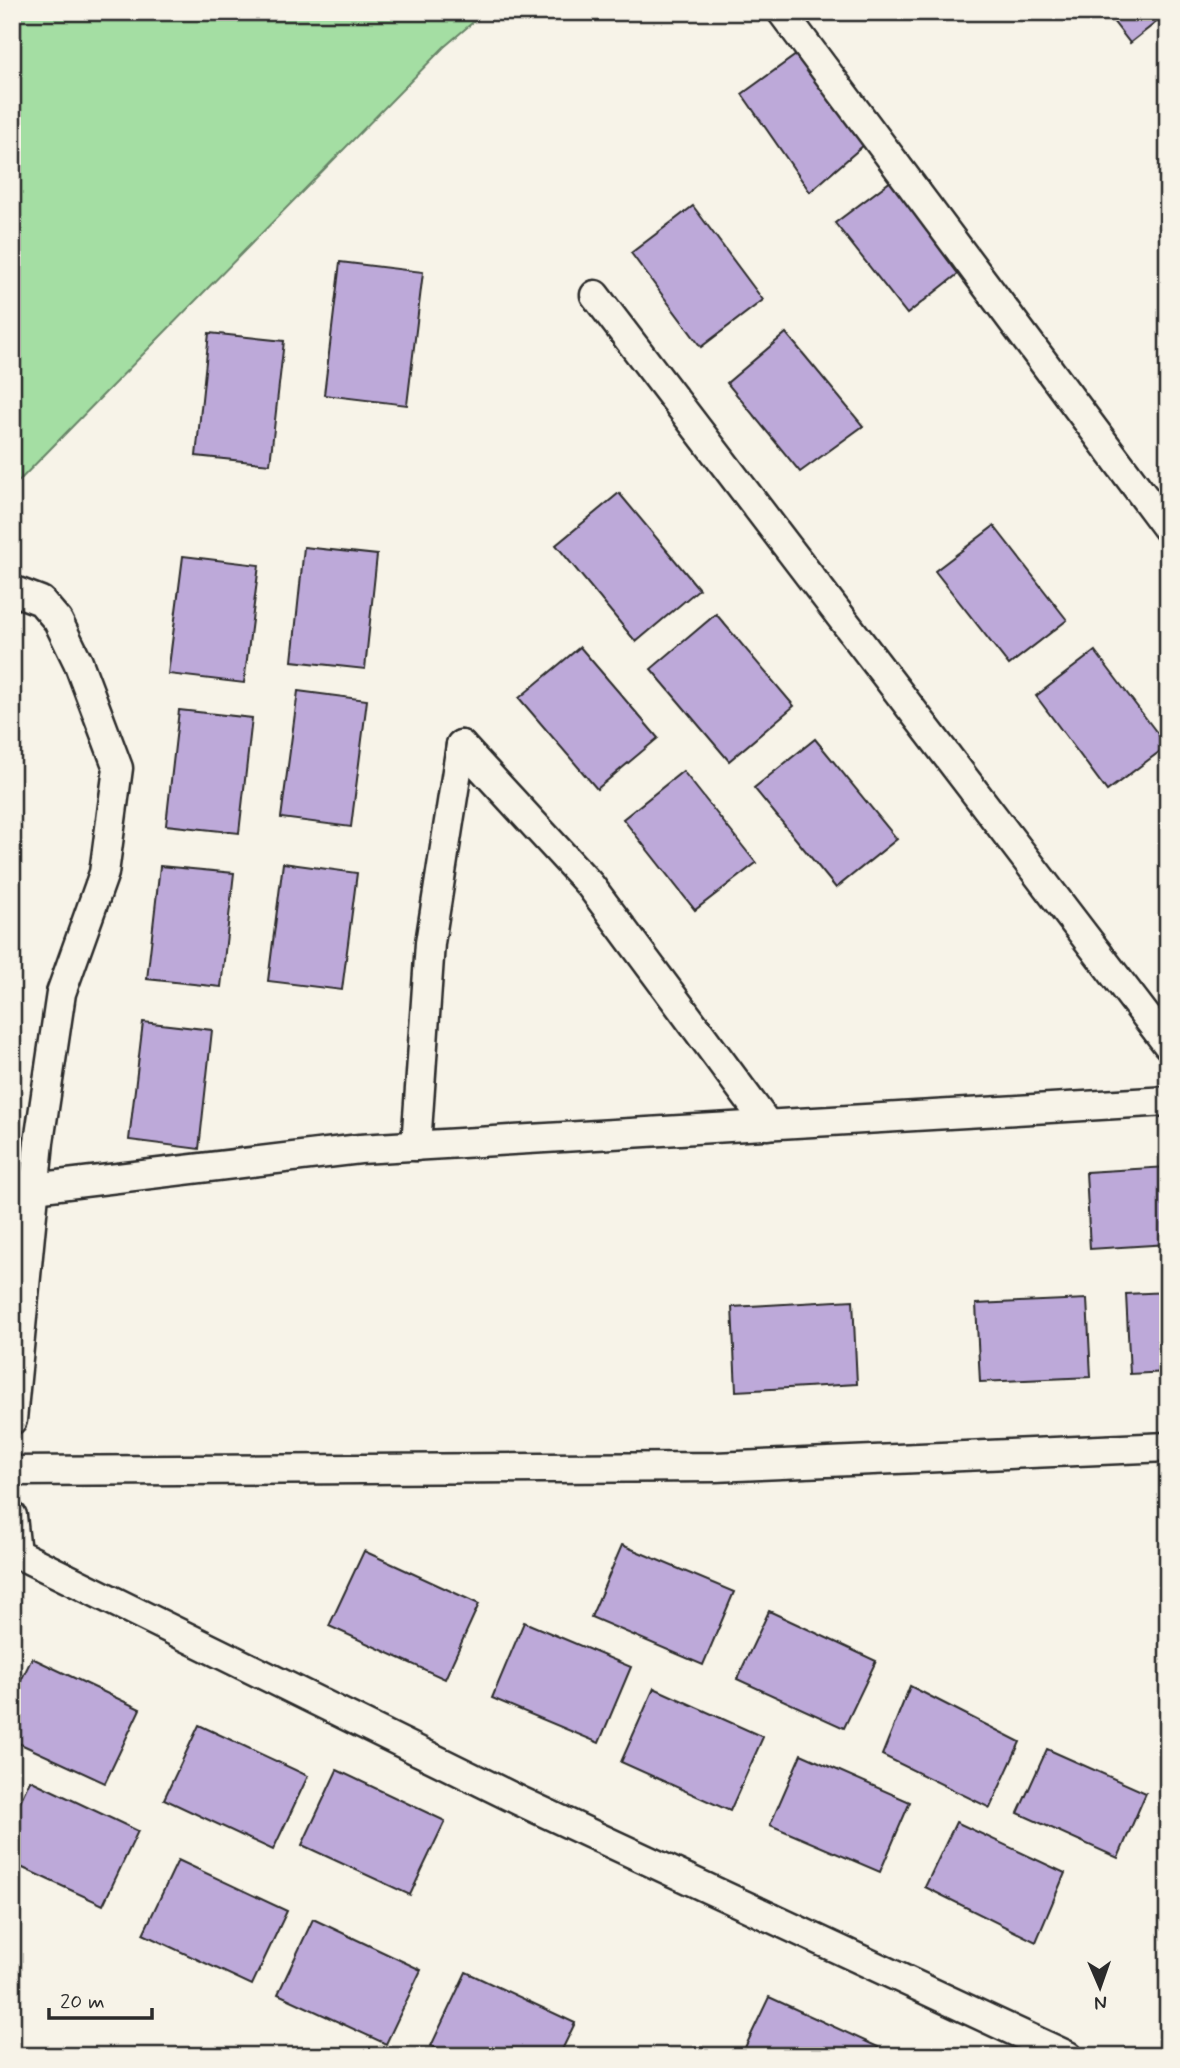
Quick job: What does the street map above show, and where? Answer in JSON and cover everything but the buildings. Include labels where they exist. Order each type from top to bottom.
[{"type":"street","points":[[782,12],[1168,529]]},
{"type":"street","points":[[595,295],[1168,1045]]},
{"type":"street","points":[[12,590],[41,601],[58,621],[78,662],[118,768],[104,873],[61,993],[34,1188],[12,1420]]},
{"type":"street","points":[[416,1146],[430,943],[460,745],[590,885],[768,1125]]},
{"type":"street","points":[[34,1188],[360,1149],[1168,1101]]},
{"type":"street","points":[[12,1471],[715,1467],[1168,1447]]},
{"type":"street","points":[[12,1516],[16,1553],[520,1801],[1068,2056]]},
{"type":"green space","points":[[12,12],[485,12],[444,47],[12,488]]}]
